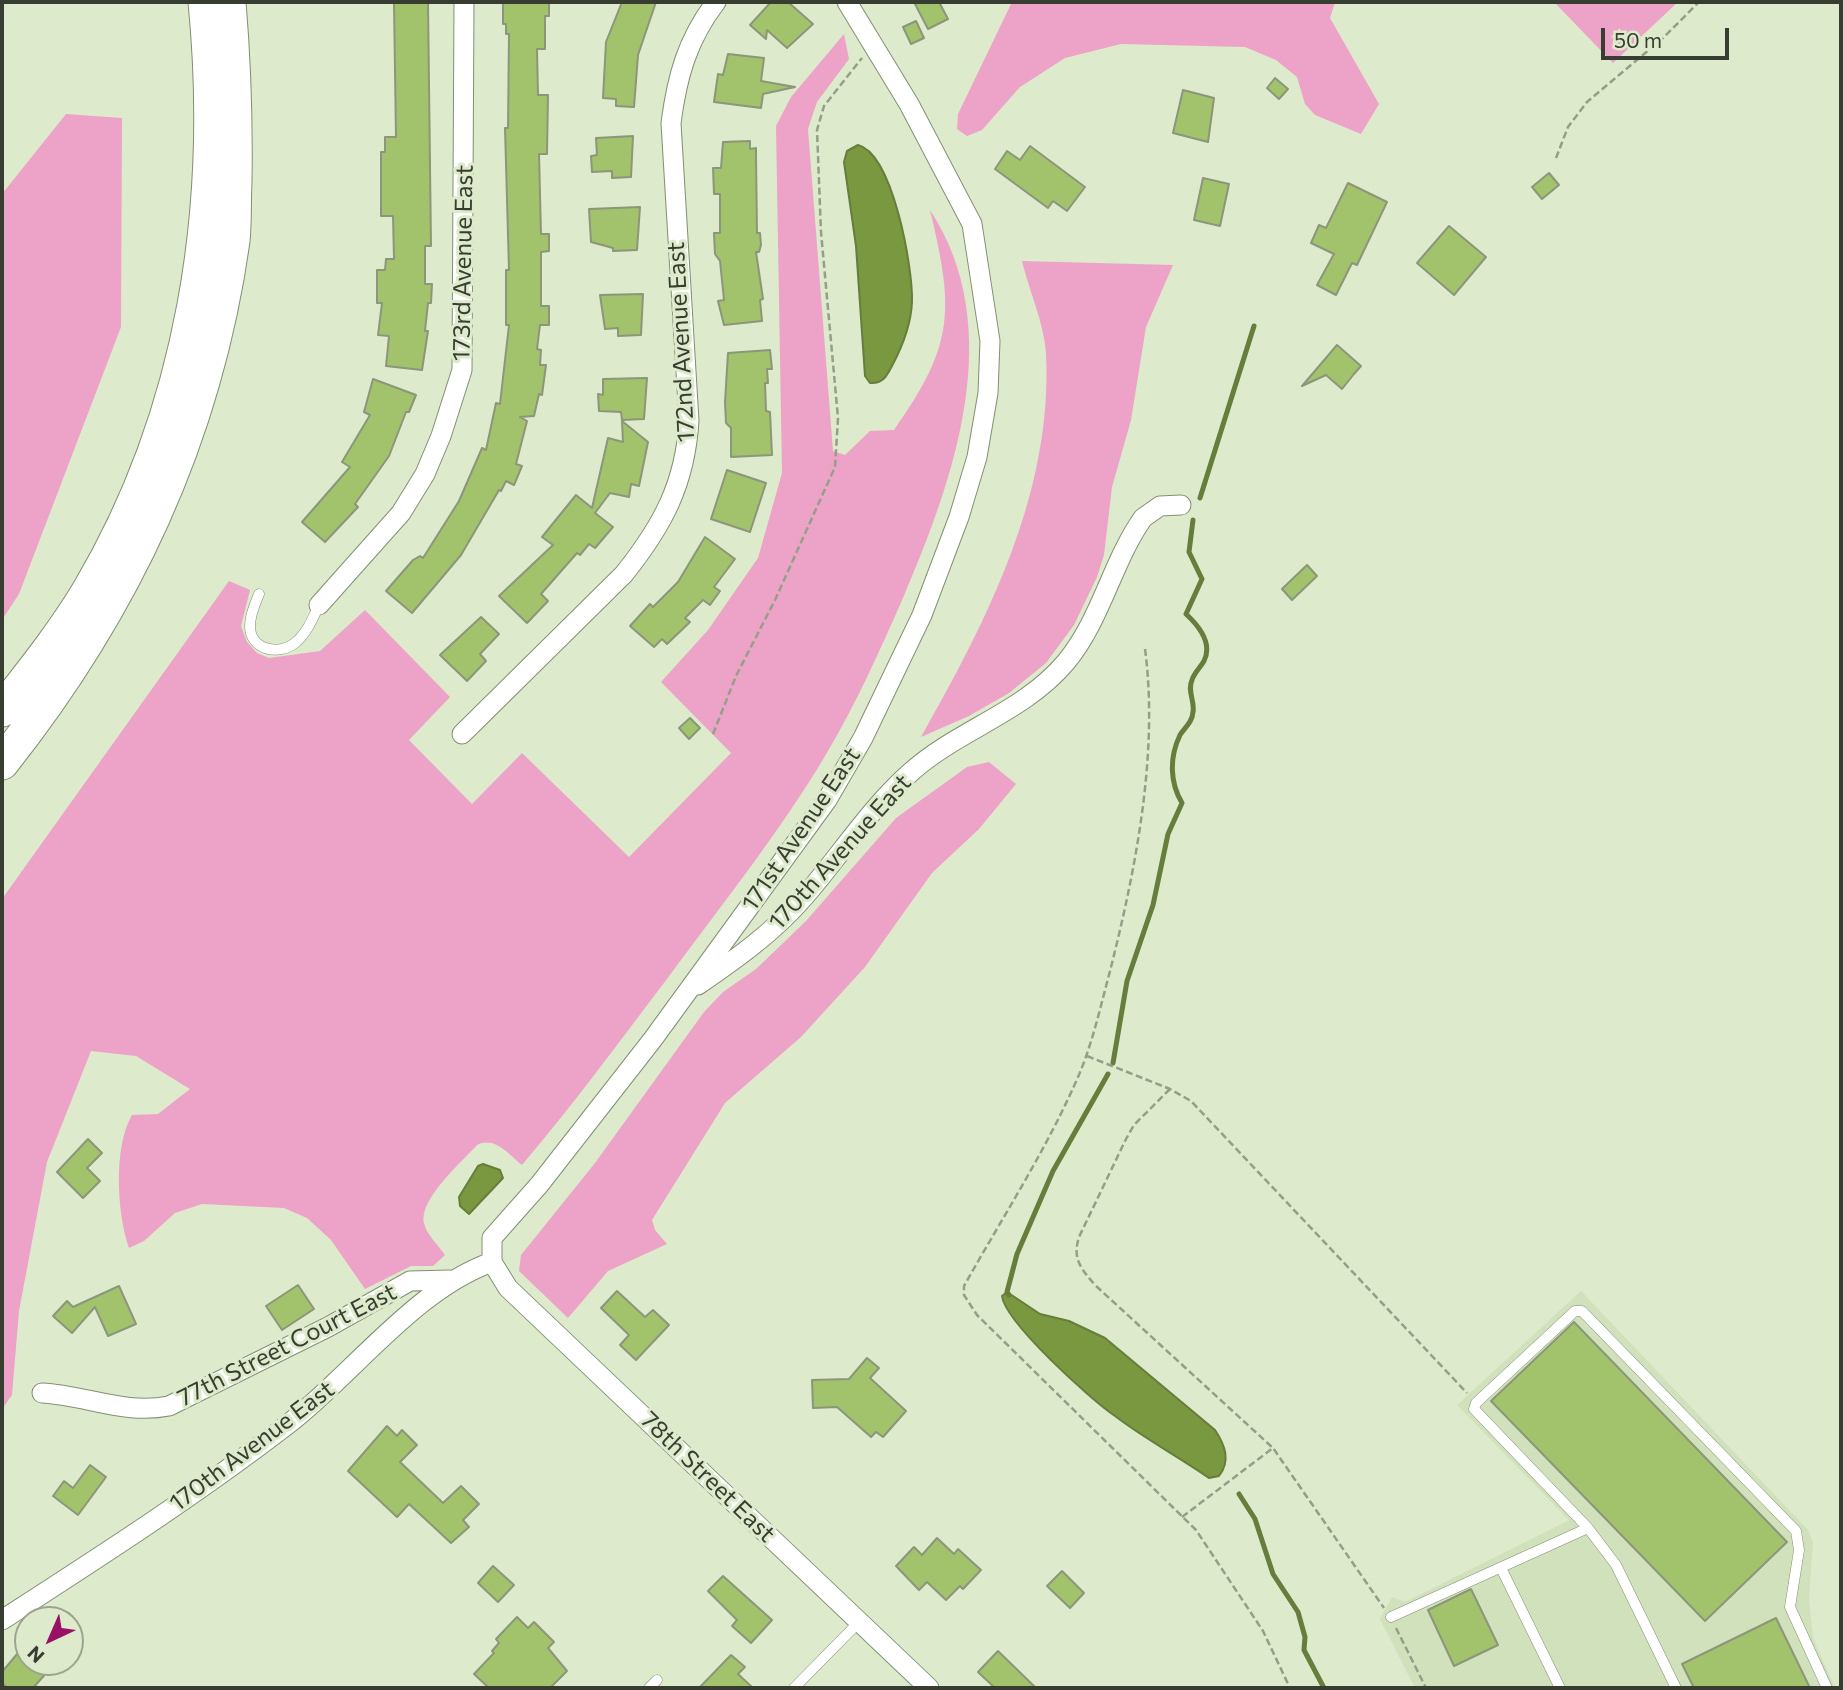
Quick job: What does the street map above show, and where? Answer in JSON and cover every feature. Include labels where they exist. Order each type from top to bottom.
[{"type":"highway","points":[[2,710],[88,592],[134,505],[171,409],[196,304],[209,210],[211,109],[205,2]]},
{"type":"highway","points":[[2,763],[61,686],[87,646],[153,525],[186,441],[216,332],[233,238],[235,85],[229,2]]},
{"type":"street","name":"173rd Avenue East","points":[[319,606],[401,513],[436,449],[453,405],[462,370],[464,2]]},
{"type":"street","name":"172nd Avenue East","points":[[462,734],[624,574],[644,548],[677,491],[687,458],[689,421],[671,123],[677,78],[689,43],[716,2]]},
{"type":"street","name":"171st Avenue East","points":[[492,1262],[492,1238],[547,1175],[686,993],[827,800],[863,738],[922,615],[959,517],[977,457],[988,393],[990,341],[985,294],[972,224],[847,2]]},
{"type":"street","name":"170th Avenue East","points":[[686,993],[766,934],[793,908],[884,798],[911,771],[944,746],[1000,716],[1048,681],[1067,661],[1084,635],[1143,518],[1160,506],[1181,505]]},
{"type":"street","name":"170th Avenue East","points":[[24,1606],[287,1425],[450,1280],[492,1262]]},
{"type":"street","name":"78th Street East","points":[[492,1262],[508,1288],[929,1688]]},
{"type":"street","name":"77th Street Court East","points":[[42,1393],[130,1409],[149,1410],[169,1406],[328,1327],[410,1281],[450,1280]]},
{"type":"lane","points":[[259,594],[251,616],[250,631],[256,642],[267,650],[281,650],[297,642],[319,606]]},
{"type":"lane","points":[[1676,1688],[1616,1565],[1588,1528],[1474,1409],[1476,1403],[1575,1311],[1582,1311],[1796,1531],[1799,1550],[1790,1607],[1827,1688]]},
{"type":"lane","points":[[1391,1618],[1588,1528]]},
{"type":"lane","points":[[1501,1567],[1560,1688]]},
{"type":"lane","points":[[794,1688],[859,1622]]},
{"type":"path","points":[[1556,158],[1568,127],[1587,102],[1663,38],[1699,2]]},
{"type":"path","points":[[713,734],[736,676],[775,600],[835,467],[838,418],[821,232],[817,122],[824,106],[854,66],[874,46]]},
{"type":"path","points":[[1145,649],[1148,724],[1140,825],[1123,920],[1086,1056],[1073,1088],[964,1286],[964,1295],[977,1315],[1196,1530],[1233,1581],[1263,1631],[1290,1688]]},
{"type":"path","points":[[1086,1056],[1170,1089],[1191,1101],[1476,1403]]},
{"type":"path","points":[[1170,1089],[1134,1125],[1126,1139],[1079,1237],[1074,1252],[1077,1261],[1096,1286],[1273,1448],[1391,1618],[1426,1688]]},
{"type":"path","points":[[1182,1517],[1273,1448]]},
{"type":"shaded area","points":[[1012,2],[1335,2],[1330,18],[1379,104],[1361,134],[1315,115],[1305,104],[1297,77],[1276,60],[1245,47],[1121,44],[1065,58],[1020,87],[982,130],[967,136],[957,129],[958,114]]},
{"type":"shaded area","points":[[1554,2],[1678,2],[1613,63]]},
{"type":"shaded area","points":[[844,34],[849,59],[817,102],[808,129],[833,451],[845,455],[870,431],[894,430],[929,373],[939,349],[945,301],[943,274],[930,210],[953,256],[966,304],[969,354],[965,404],[955,454],[940,504],[922,552],[858,695],[810,781],[667,979],[522,1165],[495,1144],[484,1143],[477,1145],[443,1181],[424,1213],[427,1231],[445,1255],[433,1266],[411,1266],[365,1289],[331,1240],[307,1218],[284,1208],[202,1204],[175,1213],[144,1241],[129,1248],[122,1217],[119,1181],[126,1129],[132,1115],[158,1114],[190,1089],[136,1056],[91,1051],[47,1162],[19,1311],[12,1395],[2,1409],[2,899],[229,581],[250,590],[241,626],[247,642],[257,653],[269,658],[320,651],[365,610],[450,697],[409,740],[472,804],[522,753],[629,857],[731,753],[661,682],[708,630],[758,558],[782,473],[776,126],[791,97]]},
{"type":"shaded area","points":[[66,114],[122,118],[121,327],[19,594],[2,620],[2,194]]},
{"type":"shaded area","points":[[858,145],[870,153],[891,190],[905,240],[911,286],[911,310],[903,342],[887,375],[875,383],[870,383],[865,376],[856,246],[844,162],[847,151]]},
{"type":"shaded area","points":[[1022,261],[1173,265],[1146,327],[1131,420],[1112,487],[1104,555],[1097,577],[1074,625],[1046,663],[1009,693],[969,716],[921,737],[992,600],[1027,504],[1039,455],[1045,405],[1046,353]]},
{"type":"shaded area","points":[[989,762],[1016,784],[979,829],[932,873],[865,967],[801,1037],[725,1103],[652,1220],[655,1230],[667,1244],[608,1271],[568,1318],[519,1271],[521,1255],[595,1163],[704,1012],[723,992],[756,969],[806,921],[896,818],[967,767]]},
{"type":"shaded area","points":[[483,1164],[500,1170],[503,1178],[469,1214],[460,1206],[459,1197],[478,1166]]},
{"type":"shaded area","points":[[1581,1291],[1808,1530],[1813,1542],[1809,1599],[1813,1638],[1835,1688],[1415,1688],[1380,1619],[1392,1597],[1405,1602],[1569,1520],[1457,1405]]},
{"type":"shaded area","points":[[1007,1292],[1040,1314],[1069,1321],[1105,1338],[1215,1430],[1222,1441],[1226,1459],[1219,1476],[1209,1478],[1126,1424],[1087,1394],[1017,1323],[1002,1296]]},
{"type":"building","points":[[503,2],[549,3],[549,16],[545,16],[545,49],[537,49],[538,95],[548,95],[547,154],[539,154],[541,234],[549,234],[549,251],[541,252],[541,306],[549,306],[549,325],[540,325],[537,349],[541,350],[540,365],[546,365],[542,395],[539,394],[534,416],[520,417],[527,421],[516,464],[522,466],[514,485],[506,481],[461,555],[412,613],[386,591],[413,560],[420,556],[423,558],[459,501],[482,448],[486,450],[496,403],[500,404],[509,325],[506,325],[506,270],[509,270],[505,128],[508,128],[509,34],[506,34],[506,24],[503,24]]},
{"type":"building","points":[[622,2],[656,2],[638,55],[634,107],[616,106],[616,99],[603,98],[606,42]]},
{"type":"building","points":[[771,2],[788,2],[813,24],[787,48],[767,30],[766,39],[750,25]]},
{"type":"building","points":[[914,2],[939,2],[948,19],[928,29]]},
{"type":"building","points":[[394,3],[428,3],[431,246],[425,246],[425,284],[432,284],[422,370],[386,366],[389,336],[378,335],[382,303],[377,303],[377,270],[385,270],[386,259],[394,259],[393,216],[381,216],[381,152],[385,152],[385,137],[396,137]]},
{"type":"building","points":[[916,21],[924,38],[911,44],[903,27]]},
{"type":"building","points":[[728,54],[764,58],[761,81],[795,87],[763,94],[761,108],[714,102],[718,74],[723,75]]},
{"type":"building","points":[[1275,78],[1288,89],[1279,99],[1267,88]]},
{"type":"building","points":[[1183,90],[1214,98],[1208,142],[1173,133]]},
{"type":"building","points":[[633,136],[631,177],[612,178],[612,171],[592,172],[591,156],[597,155],[596,138]]},
{"type":"building","points":[[750,141],[750,149],[756,148],[757,233],[760,233],[761,245],[759,252],[756,252],[763,299],[760,300],[762,321],[724,325],[718,301],[724,300],[720,261],[715,254],[714,233],[720,233],[720,194],[714,194],[713,168],[721,168],[723,142]]},
{"type":"building","points":[[1030,146],[1085,187],[1067,211],[1053,201],[1048,208],[995,169],[1007,151],[1020,160]]},
{"type":"building","points":[[1549,173],[1559,185],[1542,199],[1532,187]]},
{"type":"building","points":[[1203,178],[1229,184],[1220,226],[1194,220]]},
{"type":"building","points":[[1348,183],[1387,202],[1357,265],[1352,263],[1336,295],[1317,285],[1334,254],[1311,243],[1319,225],[1326,228]]},
{"type":"building","points":[[640,207],[637,250],[613,251],[613,248],[591,242],[589,209]]},
{"type":"building","points":[[1449,226],[1486,257],[1454,295],[1417,263]]},
{"type":"building","points":[[643,294],[641,335],[618,336],[618,328],[605,329],[600,295]]},
{"type":"building","points":[[1337,345],[1361,366],[1342,389],[1326,375],[1302,386]]},
{"type":"building","points":[[770,350],[772,369],[767,369],[768,383],[765,383],[766,411],[770,412],[772,455],[731,457],[731,428],[726,423],[725,402],[728,353]]},
{"type":"building","points":[[647,378],[644,419],[622,420],[621,412],[599,411],[598,394],[603,395],[603,379]]},
{"type":"building","points":[[373,379],[416,395],[409,412],[406,412],[389,456],[355,504],[358,507],[325,542],[302,522],[350,467],[342,462],[370,415],[364,412]]},
{"type":"building","points":[[622,421],[648,442],[639,486],[631,484],[629,497],[610,493],[595,513],[613,527],[595,548],[589,544],[580,555],[577,553],[541,594],[548,601],[527,623],[499,596],[553,545],[542,537],[576,495],[592,508],[608,438],[623,442]]},
{"type":"building","points":[[727,470],[766,483],[750,532],[711,519]]},
{"type":"building","points":[[705,537],[735,559],[714,587],[720,591],[710,605],[703,600],[685,618],[690,622],[667,644],[662,639],[654,647],[630,626],[650,604],[653,607],[678,582]]},
{"type":"building","points":[[1307,565],[1317,576],[1292,600],[1282,589]]},
{"type":"building","points":[[481,617],[499,634],[480,654],[486,661],[467,681],[440,655]]},
{"type":"building","points":[[690,718],[700,728],[689,739],[679,728]]},
{"type":"building","points":[[88,1139],[102,1153],[87,1168],[100,1181],[83,1198],[57,1172]]},
{"type":"building","points":[[298,1285],[314,1309],[282,1330],[266,1306]]},
{"type":"building","points":[[119,1286],[136,1324],[108,1336],[95,1307],[72,1333],[53,1316],[67,1301],[73,1307]]},
{"type":"building","points":[[617,1291],[645,1317],[653,1310],[669,1325],[636,1360],[620,1345],[629,1335],[601,1308]]},
{"type":"building","points":[[1574,1322],[1787,1542],[1705,1621],[1491,1401]]},
{"type":"building","points":[[867,1358],[879,1368],[870,1378],[906,1411],[883,1437],[876,1432],[871,1437],[837,1407],[813,1408],[812,1380],[849,1379]]},
{"type":"building","points":[[387,1426],[397,1436],[402,1430],[417,1445],[400,1462],[443,1503],[461,1486],[479,1504],[463,1520],[469,1527],[451,1543],[409,1504],[397,1517],[348,1471]]},
{"type":"building","points":[[90,1465],[106,1477],[78,1515],[53,1496],[64,1481],[73,1488]]},
{"type":"building","points":[[937,1538],[954,1554],[958,1549],[981,1570],[963,1589],[960,1586],[946,1600],[927,1582],[919,1590],[896,1566],[914,1547],[922,1555]]},
{"type":"building","points":[[493,1566],[514,1585],[498,1602],[478,1583]]},
{"type":"building","points":[[1062,1571],[1084,1593],[1070,1608],[1047,1586]]},
{"type":"building","points":[[723,1576],[772,1620],[751,1643],[732,1626],[737,1620],[708,1591]]},
{"type":"building","points":[[1471,1589],[1498,1645],[1454,1666],[1428,1610]]},
{"type":"building","points":[[517,1617],[528,1628],[534,1622],[554,1642],[548,1648],[567,1671],[550,1688],[489,1688],[474,1674],[494,1653],[492,1651],[499,1643],[496,1639]]},
{"type":"building","points":[[1776,1618],[1810,1688],[1694,1688],[1682,1664]]},
{"type":"building","points":[[998,1651],[1036,1688],[995,1688],[978,1672]]},
{"type":"building","points":[[731,1655],[745,1667],[738,1674],[753,1688],[699,1688]]},
{"type":"building","points":[[14,1658],[14,1676],[44,1676],[33,1688],[8,1688],[2,1683],[2,1672]]},
{"type":"waterway","points":[[1200,498],[1254,326]]},
{"type":"waterway","points":[[1113,1063],[1127,981],[1153,905],[1168,834],[1182,803],[1173,779],[1174,753],[1180,735],[1192,716],[1191,684],[1204,661],[1207,648],[1203,635],[1186,614],[1202,579],[1189,552],[1193,520]]},
{"type":"waterway","points":[[1009,1295],[1007,1292],[1017,1254],[1053,1171],[1108,1074]]},
{"type":"waterway","points":[[1239,1494],[1255,1519],[1273,1574],[1298,1612],[1305,1637],[1304,1650],[1324,1688]]}]
